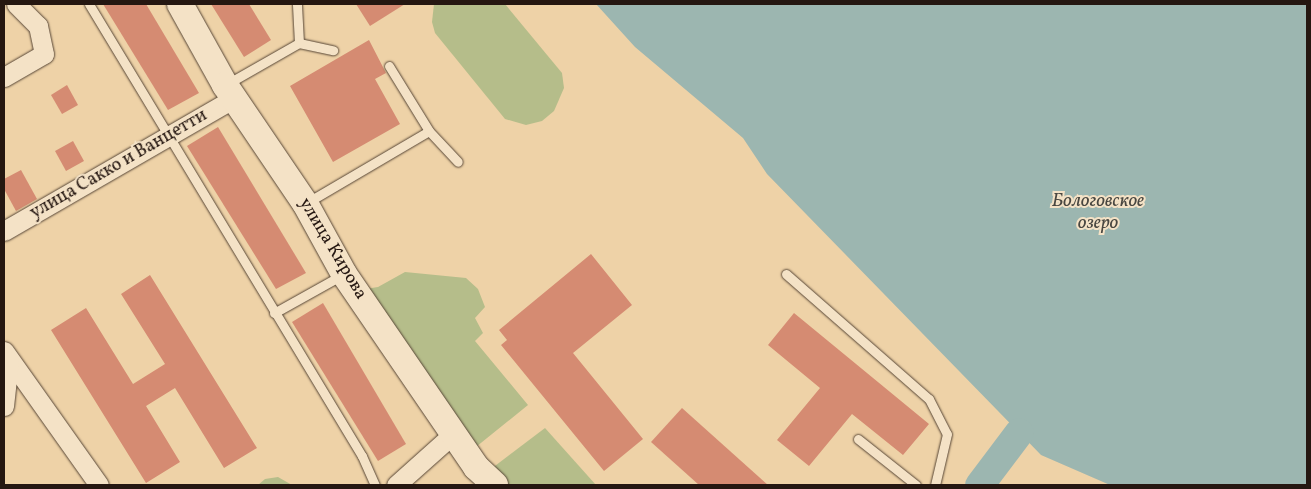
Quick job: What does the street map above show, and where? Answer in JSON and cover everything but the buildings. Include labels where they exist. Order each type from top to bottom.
[{"type":"main road","name":"улица Кирова","points":[[180,4],[229,92],[305,203],[344,274],[476,467],[495,485]]},
{"type":"street","points":[[4,77],[44,54],[38,26],[16,4]]},
{"type":"street","name":"улица Сакко и Ванцетти","points":[[4,231],[168,137],[229,92]]},
{"type":"street","points":[[4,406],[6,356]]},
{"type":"street","points":[[6,356],[99,485]]},
{"type":"street","points":[[396,485],[453,434]]},
{"type":"lane","points":[[89,4],[362,456],[375,485]]},
{"type":"lane","points":[[297,4],[300,43]]},
{"type":"lane","points":[[229,92],[300,43],[333,50]]},
{"type":"lane","points":[[389,66],[429,131],[458,162]]},
{"type":"lane","points":[[305,203],[429,131]]},
{"type":"lane","points":[[274,313],[344,274]]},
{"type":"lane","points":[[786,274],[929,399],[947,434],[935,485]]},
{"type":"lane","points":[[858,439],[916,485]]},
{"type":"green space","points":[[434,4],[505,4],[562,73],[564,88],[554,111],[542,121],[526,125],[505,119],[435,33],[432,22]]},
{"type":"green space","points":[[405,272],[466,278],[478,289],[485,307],[475,318],[483,333],[475,341],[528,405],[466,455],[359,290],[378,287]]},
{"type":"green space","points":[[545,428],[596,485],[494,485],[483,475]]},
{"type":"green space","points":[[278,477],[292,485],[258,485],[265,479]]},
{"type":"water","name":"Бологовское озеро","points":[[596,4],[1307,4],[1307,485],[1110,485],[1041,455],[767,174],[743,138],[635,47]]},
{"type":"waterway","points":[[979,485],[1019,432]]}]
